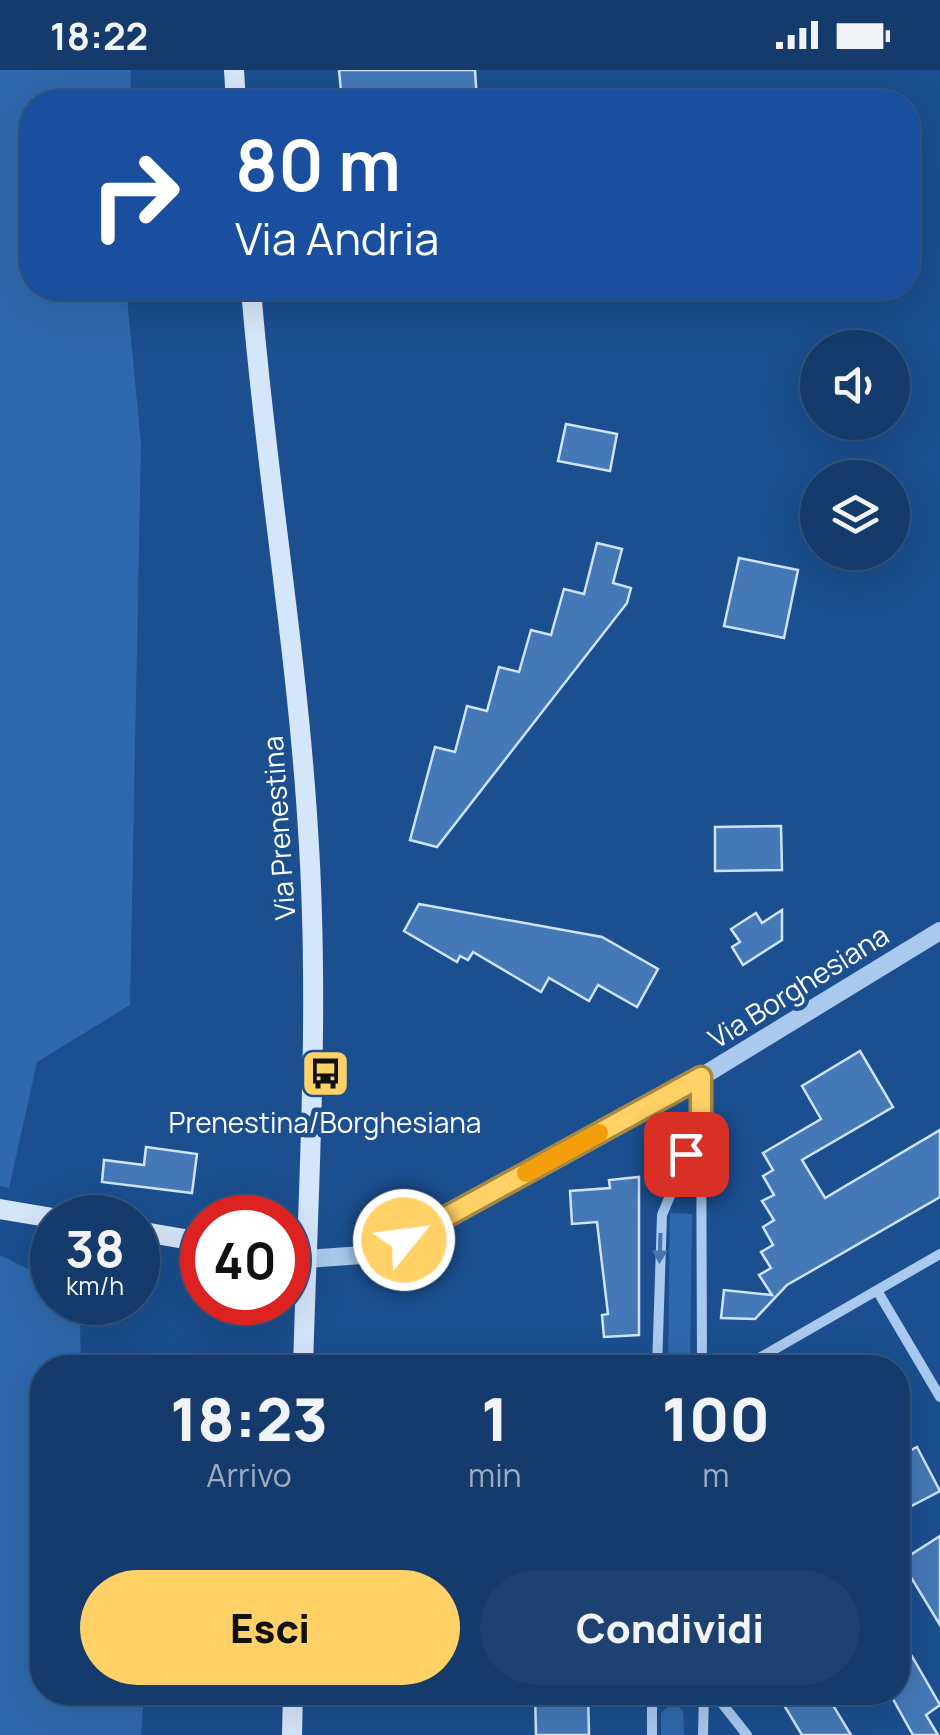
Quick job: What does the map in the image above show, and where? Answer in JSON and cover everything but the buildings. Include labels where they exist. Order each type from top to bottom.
[{"type":"main road","name":"Via Prenestina","points":[[252,300],[308,826],[312,988],[300,1195]]},
{"type":"main road","points":[[0,1209],[30,1214]]},
{"type":"main road","name":"Via Prenestina","points":[[301,1325],[302,1355]]},
{"type":"main road","points":[[292,1735],[293,1705]]},
{"type":"street","name":"Via Borghesiana","points":[[310,1258],[350,1257],[395,1244],[701,1077],[940,931]]},
{"type":"street","points":[[701,1077],[702,1355]]},
{"type":"street","points":[[657,1355],[662,1215],[668,1191],[701,1124]]},
{"type":"street","points":[[765,1355],[940,1254]]},
{"type":"street","points":[[878,1292],[940,1397]]},
{"type":"street","points":[[652,1705],[652,1735]]},
{"type":"street","points":[[703,1735],[704,1705]]},
{"type":"street","points":[[723,1705],[747,1735]]},
{"type":"shaded area","points":[[0,70],[131,70],[130,90],[20,90],[20,300],[127,300],[141,443],[130,1005],[37,1062],[9,1188],[0,1186]]},
{"type":"shaded area","points":[[670,1213],[692,1214],[690,1355],[668,1355]]},
{"type":"shaded area","points":[[0,1255],[30,1270],[30,1325],[80,1325],[81,1355],[30,1355],[30,1705],[143,1705],[141,1735],[0,1735]]},
{"type":"shaded area","points":[[677,1705],[683,1711],[684,1735],[661,1735],[661,1713]]},
{"type":"slow traffic","points":[[526,1173],[599,1133]]},
{"type":"place","name":"Prenestina/Borghesiana","points":[[325,1074]]},
{"type":"route","points":[[404,1240],[701,1077],[701,1124],[686,1154]]}]
